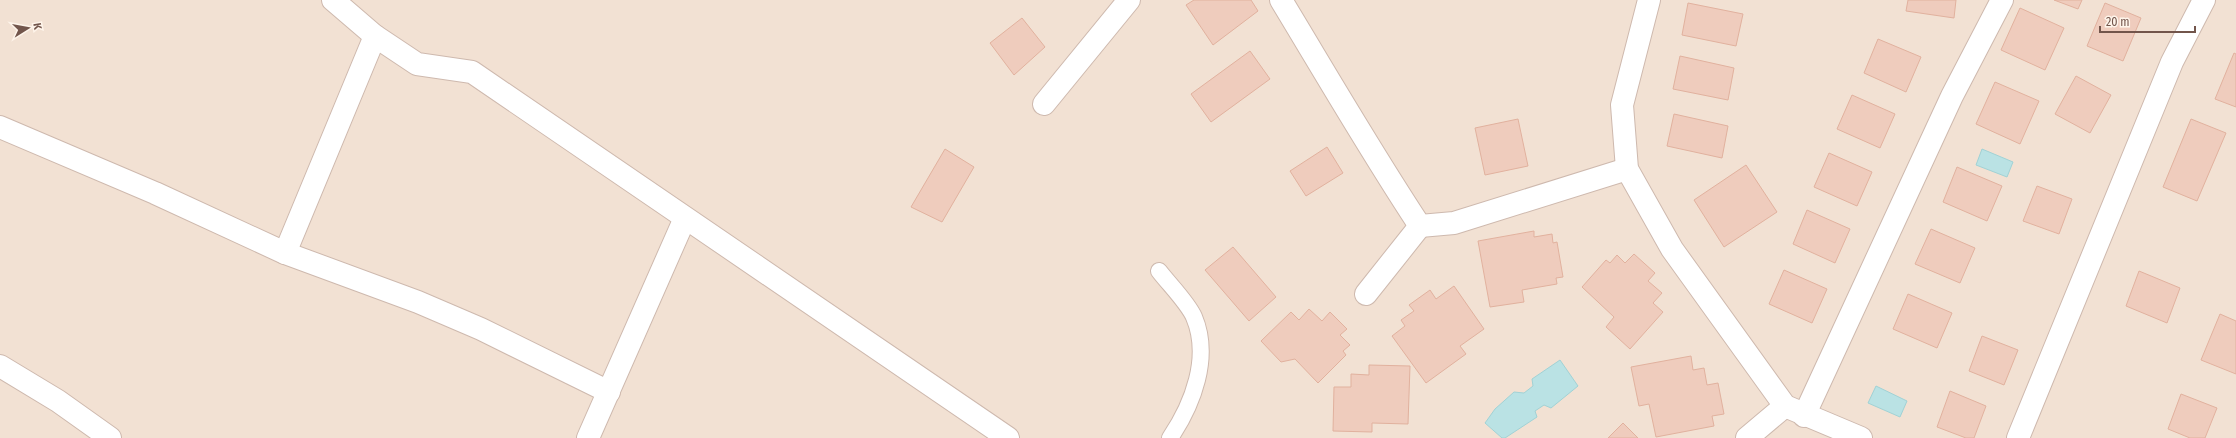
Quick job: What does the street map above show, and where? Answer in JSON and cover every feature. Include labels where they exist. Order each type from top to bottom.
[{"type":"street","points":[[333,0],[375,36],[417,64],[472,72],[1008,438]]},
{"type":"street","points":[[1044,104],[1129,0]]},
{"type":"street","points":[[1282,0],[1376,159],[1420,226]]},
{"type":"street","points":[[1649,0],[1622,105],[1627,169],[1672,249],[1785,406],[1804,416],[1861,438]]},
{"type":"street","points":[[1804,416],[1952,96],[2002,0]]},
{"type":"street","points":[[2018,438],[2172,62],[2204,0]]},
{"type":"street","points":[[285,253],[375,36]]},
{"type":"street","points":[[0,127],[155,193],[285,253],[418,302],[487,332],[609,392]]},
{"type":"street","points":[[1366,294],[1420,226],[1454,223],[1627,169]]},
{"type":"street","points":[[588,438],[685,218]]},
{"type":"street","points":[[0,366],[58,400],[110,438]]},
{"type":"street","points":[[1747,438],[1785,406]]},
{"type":"lane","points":[[1158,271],[1193,316],[1199,332],[1202,354],[1199,371],[1185,412],[1170,438]]},
{"type":"shaded area","points":[[0,0],[2236,0],[2236,438],[0,438]]},
{"type":"water","points":[[1982,149],[2013,162],[2007,177],[1976,165]]},
{"type":"water","points":[[1560,360],[1578,386],[1551,408],[1544,405],[1535,411],[1537,417],[1505,438],[1502,438],[1485,423],[1495,409],[1514,392],[1524,393],[1533,386],[1532,379]]},
{"type":"water","points":[[1876,386],[1907,401],[1900,417],[1868,403]]},
{"type":"building","points":[[1194,0],[1251,0],[1258,11],[1213,45],[1186,5]]},
{"type":"building","points":[[1908,0],[1956,0],[1954,18],[1906,11]]},
{"type":"building","points":[[2054,0],[2082,0],[2078,9]]},
{"type":"building","points":[[1688,3],[1743,14],[1736,46],[1682,35]]},
{"type":"building","points":[[2105,3],[2141,18],[2123,61],[2087,46]]},
{"type":"building","points":[[2020,8],[2064,28],[2045,70],[2001,50]]},
{"type":"building","points":[[1022,18],[1045,47],[1014,75],[990,43]]},
{"type":"building","points":[[1878,39],[1921,57],[1906,92],[1864,73]]},
{"type":"building","points":[[1250,51],[1270,79],[1211,122],[1191,94]]},
{"type":"building","points":[[2234,53],[2236,54],[2236,107],[2215,99]]},
{"type":"building","points":[[1680,56],[1734,68],[1728,100],[1673,89]]},
{"type":"building","points":[[2076,76],[2111,95],[2090,133],[2055,114]]},
{"type":"building","points":[[1995,82],[2039,101],[2020,144],[1976,124]]},
{"type":"building","points":[[1852,95],[1895,114],[1880,148],[1837,129]]},
{"type":"building","points":[[1674,114],[1728,126],[1722,158],[1667,146]]},
{"type":"building","points":[[1518,119],[1528,166],[1485,175],[1475,128]]},
{"type":"building","points":[[2191,119],[2226,133],[2197,201],[2163,187]]},
{"type":"building","points":[[1327,147],[1343,173],[1306,196],[1290,171]]},
{"type":"building","points":[[945,149],[974,167],[942,222],[911,207]]},
{"type":"building","points":[[1829,153],[1872,172],[1857,206],[1814,187]]},
{"type":"building","points":[[1746,165],[1777,212],[1724,247],[1694,200]]},
{"type":"building","points":[[1957,167],[2002,186],[1987,221],[1943,202]]},
{"type":"building","points":[[2037,186],[2072,199],[2059,234],[2023,221]]},
{"type":"building","points":[[1807,210],[1850,229],[1835,263],[1793,244]]},
{"type":"building","points":[[1931,229],[1975,248],[1960,283],[1915,264]]},
{"type":"building","points":[[1534,231],[1534,237],[1552,234],[1553,243],[1557,242],[1563,277],[1556,278],[1557,284],[1522,290],[1524,302],[1490,307],[1478,241]]},
{"type":"building","points":[[1233,247],[1276,297],[1249,321],[1205,270]]},
{"type":"building","points":[[1634,254],[1655,273],[1648,281],[1662,293],[1653,303],[1663,312],[1630,349],[1606,327],[1614,317],[1582,287],[1606,260],[1610,263],[1617,255],[1625,263]]},
{"type":"building","points":[[1784,270],[1827,289],[1812,323],[1769,304]]},
{"type":"building","points":[[2139,271],[2180,288],[2167,323],[2126,306]]},
{"type":"building","points":[[1454,286],[1484,329],[1460,346],[1466,354],[1426,383],[1392,336],[1405,326],[1401,320],[1414,311],[1409,305],[1430,290],[1436,299]]},
{"type":"building","points":[[1908,294],[1952,313],[1937,348],[1893,329]]},
{"type":"building","points":[[1309,309],[1322,321],[1330,312],[1347,329],[1340,335],[1350,345],[1343,351],[1346,355],[1318,383],[1295,359],[1281,362],[1261,341],[1291,312],[1299,320]]},
{"type":"building","points":[[2220,314],[2236,321],[2236,374],[2201,360]]},
{"type":"building","points":[[1982,336],[2018,350],[2004,385],[1969,371]]},
{"type":"building","points":[[1691,356],[1693,370],[1704,368],[1707,385],[1718,383],[1724,414],[1712,416],[1714,426],[1656,437],[1649,404],[1639,406],[1631,367]]},
{"type":"building","points":[[1369,365],[1410,366],[1408,424],[1372,423],[1372,432],[1333,431],[1334,387],[1351,387],[1351,374],[1369,375]]},
{"type":"building","points":[[1950,391],[1986,406],[1974,438],[1966,438],[1937,427]]},
{"type":"building","points":[[2181,394],[2217,408],[2205,438],[2190,438],[2168,429]]},
{"type":"building","points":[[1623,423],[1638,438],[1608,438]]}]
